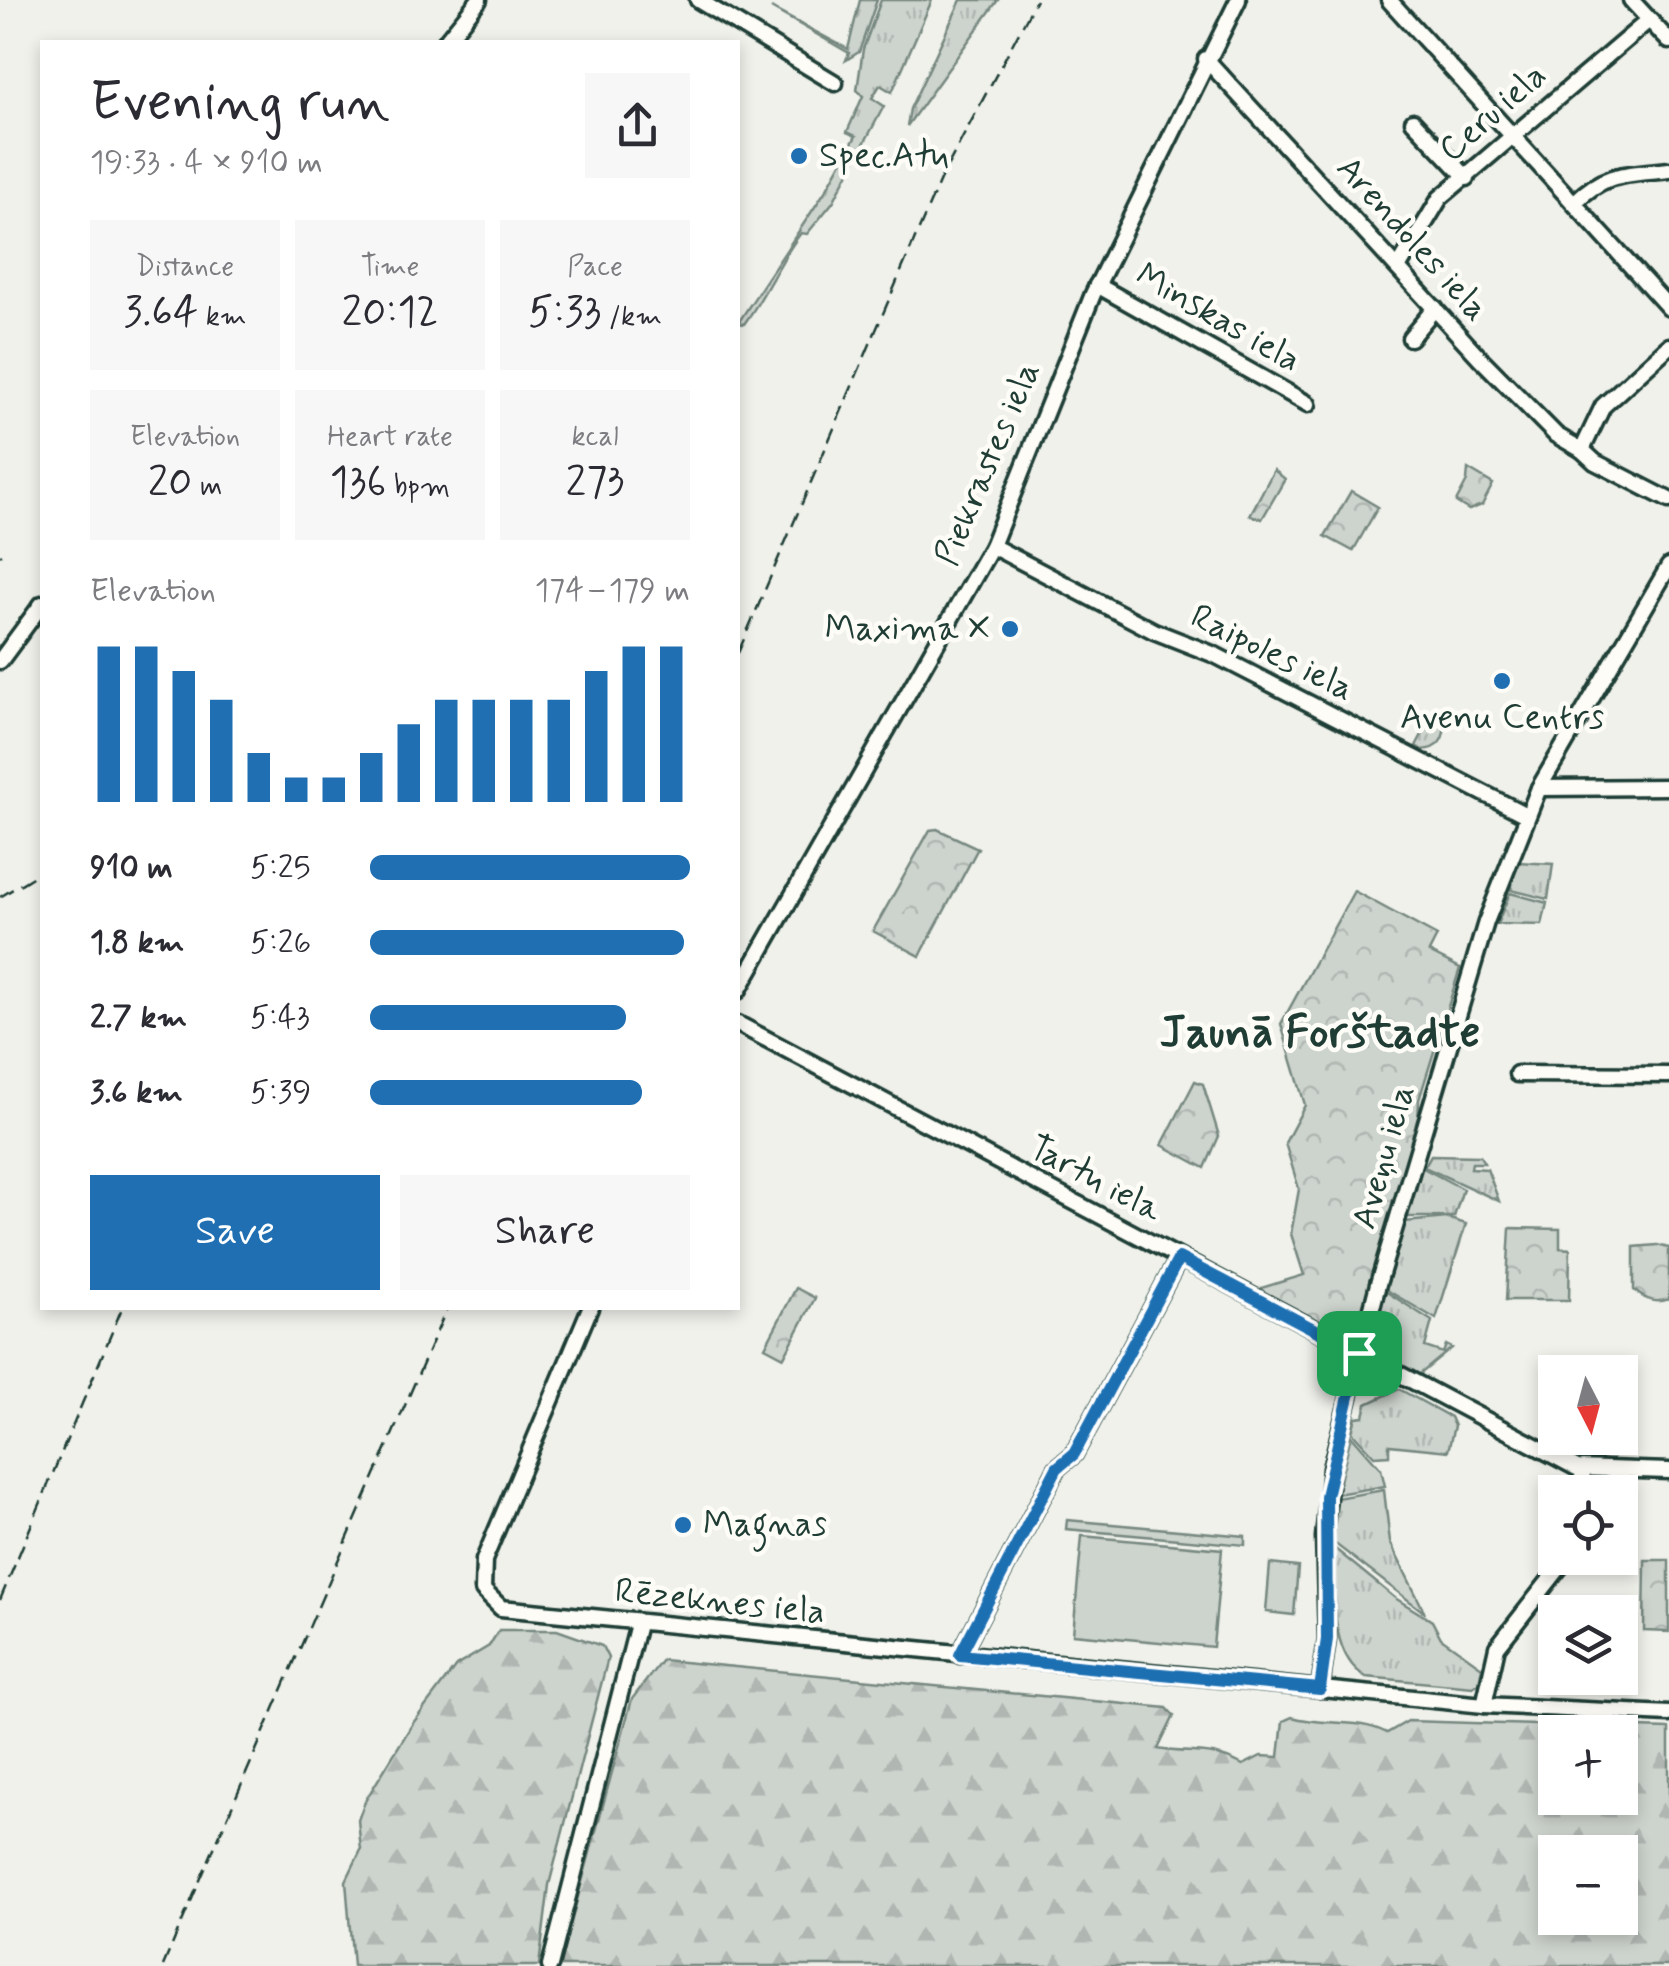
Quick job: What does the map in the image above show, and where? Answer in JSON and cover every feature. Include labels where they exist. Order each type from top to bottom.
[{"type":"street","points":[[447,40],[479,0]]},
{"type":"street","points":[[698,0],[836,83]]},
{"type":"street","name":"Piekrastes iela","points":[[740,987],[992,546],[1097,284],[1238,0]]},
{"type":"street","points":[[1389,0],[1669,308]]},
{"type":"street","points":[[1631,0],[1669,42]]},
{"type":"street","name":"Ceru iela","points":[[1398,268],[1418,242],[1430,209],[1512,134],[1649,20]]},
{"type":"street","name":"Arendoles iela","points":[[1206,60],[1556,435],[1582,450]]},
{"type":"street","points":[[1413,120],[1467,178]]},
{"type":"street","points":[[1575,202],[1595,182],[1607,177],[1669,170]]},
{"type":"street","name":"Minskas iela","points":[[1097,284],[1308,404]]},
{"type":"street","points":[[1410,338],[1435,308]]},
{"type":"street","points":[[1669,346],[1603,406],[1582,450],[1595,462],[1669,500]]},
{"type":"street","name":"Raipoles iela","points":[[992,546],[1154,630],[1215,654],[1526,815]]},
{"type":"street","name":"Aveņu iela","points":[[1320,1689],[1327,1639],[1326,1496],[1359,1353],[1486,922],[1539,788],[1669,566]]},
{"type":"street","points":[[0,662],[40,607]]},
{"type":"street","points":[[1539,788],[1669,787]]},
{"type":"street","name":"Tartu iela","points":[[740,1025],[1583,1470]]},
{"type":"street","points":[[1517,1074],[1669,1074]]},
{"type":"street","points":[[960,1655],[1057,1468],[1074,1454],[1179,1258]]},
{"type":"street","name":"Rēzeknes iela","points":[[589,1310],[491,1540],[483,1590],[490,1601],[513,1612],[1484,1705],[1669,1714]]},
{"type":"street","points":[[1582,1475],[1583,1470],[1669,1471]]},
{"type":"street","points":[[1484,1705],[1497,1647],[1554,1575]]},
{"type":"street","points":[[550,1966],[638,1624]]},
{"type":"green space","points":[[860,0],[877,0],[859,52],[846,60],[849,53],[771,8],[848,49]]},
{"type":"green space","points":[[881,0],[932,0],[892,92],[880,85],[872,98],[884,106],[833,202],[807,234],[801,233],[760,301],[744,324],[740,323],[856,136],[847,132],[863,96],[857,90],[863,49]]},
{"type":"green space","points":[[961,0],[998,0],[907,126],[910,109]]},
{"type":"green space","points":[[1468,469],[1493,484],[1482,505],[1469,510],[1456,502],[1467,481]]},
{"type":"green space","points":[[1274,470],[1285,479],[1262,519],[1250,515]]},
{"type":"green space","points":[[1351,491],[1378,507],[1353,551],[1325,536]]},
{"type":"green space","points":[[1433,714],[1444,722],[1444,733],[1437,745],[1422,750],[1416,746]]},
{"type":"green space","points":[[937,829],[978,848],[920,956],[873,931],[930,830]]},
{"type":"green space","points":[[1517,862],[1553,864],[1548,899],[1511,890]]},
{"type":"green space","points":[[1354,891],[1437,936],[1429,952],[1460,968],[1419,1100],[1418,1125],[1356,1335],[1348,1339],[1263,1295],[1261,1288],[1304,1275],[1291,1234],[1299,1189],[1285,1143],[1305,1105],[1281,1024]]},
{"type":"green space","points":[[1510,893],[1547,903],[1542,925],[1497,924]]},
{"type":"green space","points":[[1195,1081],[1203,1084],[1219,1136],[1205,1168],[1162,1145]]},
{"type":"green space","points":[[1431,1155],[1480,1156],[1484,1163],[1472,1163],[1471,1168],[1487,1169],[1499,1201],[1424,1167]]},
{"type":"green space","points":[[1421,1167],[1463,1189],[1454,1217],[1406,1217]]},
{"type":"green space","points":[[1447,1218],[1466,1224],[1436,1319],[1385,1289],[1405,1222]]},
{"type":"green space","points":[[1510,1228],[1560,1229],[1560,1248],[1570,1249],[1569,1300],[1506,1300]]},
{"type":"green space","points":[[1634,1247],[1669,1248],[1669,1299],[1659,1301],[1646,1299],[1634,1290]]},
{"type":"green space","points":[[796,1288],[815,1298],[784,1357],[765,1347]]},
{"type":"green space","points":[[1385,1291],[1432,1321],[1425,1347],[1443,1353],[1446,1345],[1452,1348],[1419,1375],[1371,1348]]},
{"type":"green space","points":[[1399,1389],[1450,1417],[1454,1426],[1448,1451],[1389,1445],[1389,1455],[1374,1456],[1352,1432],[1356,1417],[1364,1416],[1367,1404]]},
{"type":"green space","points":[[1351,1435],[1381,1469],[1385,1486],[1337,1494]]},
{"type":"green space","points":[[1384,1490],[1390,1542],[1425,1613],[1334,1543],[1336,1498]]},
{"type":"green space","points":[[1067,1520],[1245,1536],[1245,1545],[1066,1529]]},
{"type":"green space","points":[[1082,1536],[1222,1549],[1213,1647],[1073,1634]]},
{"type":"green space","points":[[1334,1548],[1395,1598],[1432,1621],[1441,1638],[1482,1667],[1479,1683],[1473,1687],[1366,1677],[1353,1667],[1339,1637],[1336,1619]]},
{"type":"green space","points":[[1645,1560],[1669,1560],[1669,1632],[1644,1631]]},
{"type":"green space","points":[[1270,1564],[1298,1567],[1294,1615],[1266,1612]]},
{"type":"green space","points":[[499,1630],[557,1630],[602,1646],[608,1658],[549,1885],[539,1966],[353,1966],[346,1881],[361,1850],[358,1820],[365,1801],[413,1723],[456,1666],[489,1646]]},
{"type":"green space","points":[[662,1660],[1167,1708],[1174,1716],[1158,1749],[1210,1754],[1243,1765],[1261,1756],[1279,1757],[1283,1721],[1292,1717],[1364,1725],[1387,1733],[1408,1721],[1538,1725],[1538,1815],[1638,1815],[1638,1728],[1669,1729],[1669,1966],[559,1966],[632,1699]]},
{"type":"railway","points":[[740,648],[941,178],[1036,0]]},
{"type":"railway","points":[[0,897],[40,872]]},
{"type":"railway","points":[[0,1600],[121,1310]]},
{"type":"railway","points":[[163,1966],[446,1310]]},
{"type":"place","name":"Spec.Atu","points":[[799,156]]},
{"type":"place","name":"Maxima X","points":[[1010,629]]},
{"type":"place","name":"Avenu Centrs","points":[[1502,681]]},
{"type":"place","name":"Magnas","points":[[683,1525]]},
{"type":"district","name":"Jaunā Forštadte","points":[[1320,1033]]},
{"type":"route","points":[[1179,1258],[1359,1353],[1326,1496],[1327,1639],[1320,1689],[960,1655],[1057,1468],[1074,1454],[1179,1258]]}]
